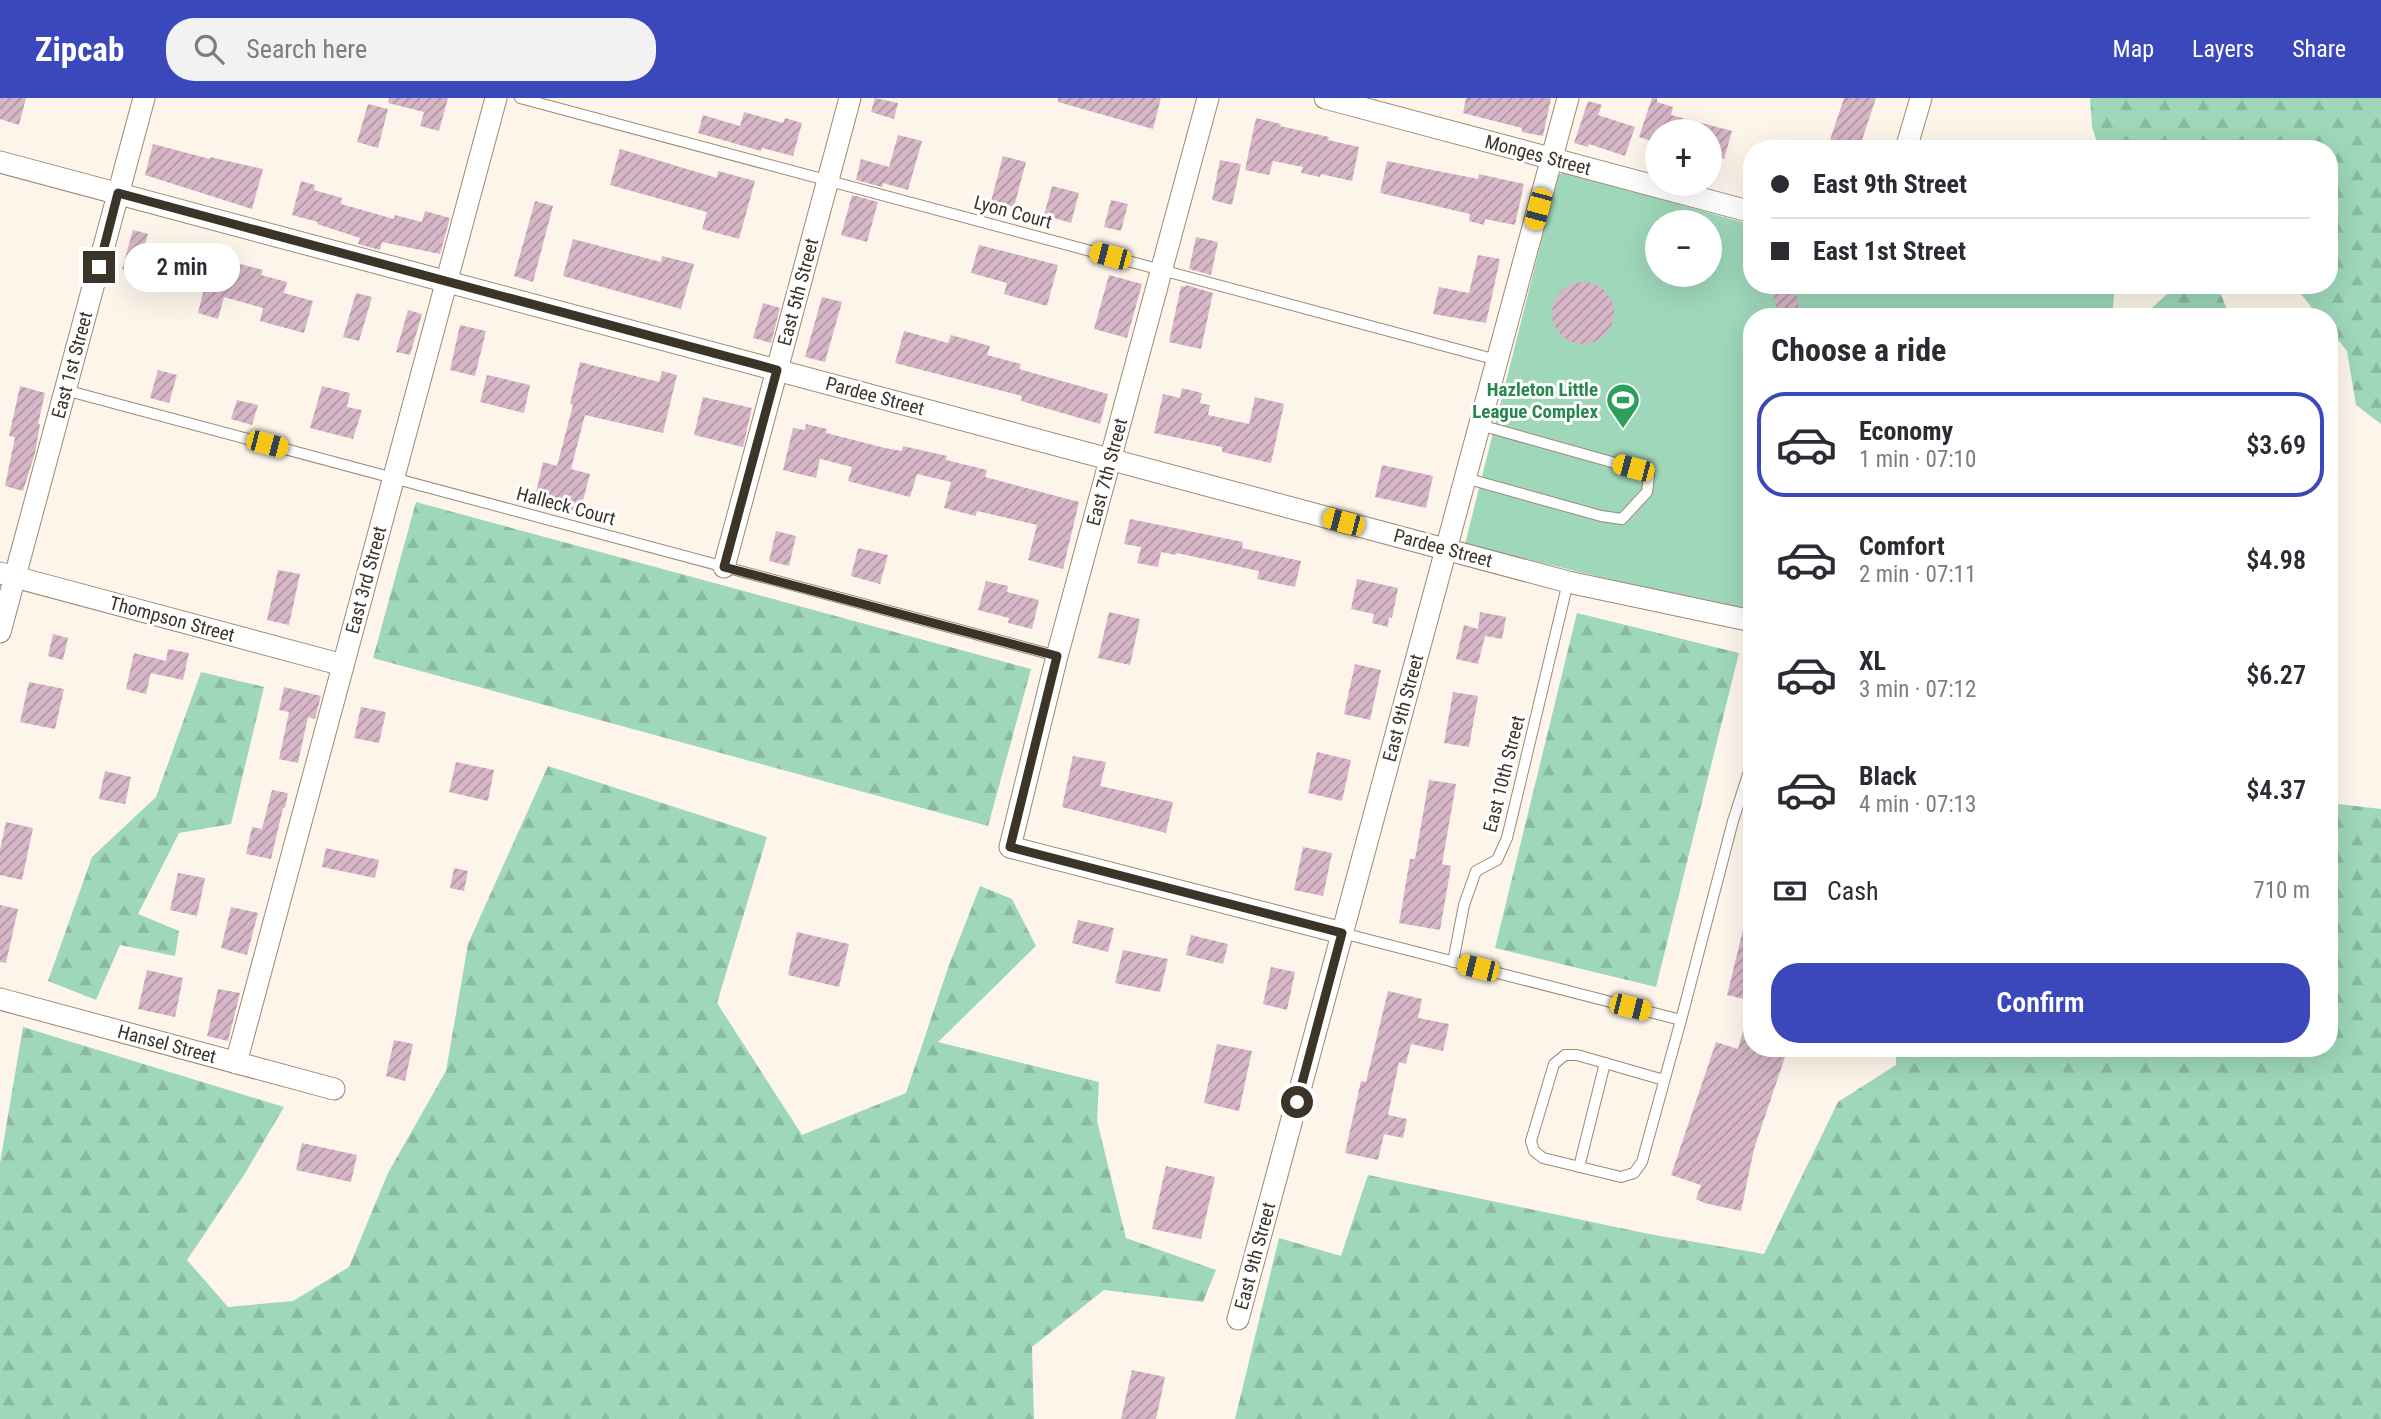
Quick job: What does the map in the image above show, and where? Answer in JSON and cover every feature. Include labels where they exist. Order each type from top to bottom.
[{"type":"street","name":"East 1st Street","points":[[0,632],[7,575],[65,390],[144,98]]},
{"type":"street","name":"East 3rd Street","points":[[236,1063],[496,98]]},
{"type":"street","name":"East 5th Street","points":[[724,567],[850,98]]},
{"type":"street","name":"East 7th Street","points":[[1208,98],[1057,656],[1010,847],[1342,933]]},
{"type":"street","name":"Monges Street","points":[[1325,98],[1743,210]]},
{"type":"street","name":"East 9th Street","points":[[1238,1319],[1568,98]]},
{"type":"street","points":[[1909,140],[1921,98]]},
{"type":"street","name":"Pardee Street","points":[[0,162],[1568,582],[1743,619]]},
{"type":"street","name":"Thompson Street","points":[[7,575],[343,665]]},
{"type":"street","name":"Hansel Street","points":[[0,999],[334,1089]]},
{"type":"lane","name":"Lyon Court","points":[[520,98],[1497,360]]},
{"type":"lane","name":"Halleck Court","points":[[65,390],[1057,656]]},
{"type":"lane","points":[[1465,478],[1601,516],[1622,519],[1647,492],[1648,476],[1633,468],[1480,425]]},
{"type":"lane","name":"East 10th Street","points":[[1453,961],[1470,885],[1476,871],[1497,860],[1507,838],[1568,582]]},
{"type":"lane","points":[[1664,1080],[1577,1055],[1565,1055],[1555,1064],[1531,1141],[1534,1151],[1543,1158],[1621,1177],[1634,1173],[1642,1162],[1743,790]]},
{"type":"lane","points":[[1342,933],[1681,1020]]},
{"type":"lane","points":[[1579,1167],[1605,1063]]},
{"type":"green space","points":[[2090,98],[2381,98],[2381,424],[2356,405],[2347,351],[2338,340],[2338,308],[2312,308],[2301,294],[2338,294],[2338,140],[2096,140],[2092,127]]},
{"type":"green space","name":"Hazleton Little League Complex","points":[[1565,172],[1699,210],[1645,210],[1645,287],[1722,287],[1722,216],[1743,222],[1743,294],[2114,294],[2113,308],[1743,308],[1743,612],[1465,544],[1558,175]]},
{"type":"green space","points":[[2167,294],[2221,294],[2226,308],[2152,308]]},
{"type":"green space","points":[[416,502],[1031,669],[988,826],[373,658]]},
{"type":"green space","points":[[1577,613],[1739,653],[1656,987],[1495,948]]},
{"type":"green space","points":[[201,672],[264,687],[231,824],[179,833],[138,914],[179,931],[175,956],[120,945],[96,1000],[48,981],[92,857],[156,797]]},
{"type":"green space","points":[[548,766],[767,837],[717,1003],[802,1135],[906,1093],[948,968],[980,886],[1012,899],[1036,946],[938,1042],[1099,1082],[1097,1121],[1126,1238],[1216,1270],[1203,1302],[1104,1290],[1032,1347],[1034,1419],[0,1419],[0,1163],[23,1027],[284,1107],[244,1175],[187,1260],[228,1307],[293,1301],[349,1267],[388,1173],[446,1071],[468,944]]},
{"type":"green space","points":[[2338,804],[2381,809],[2381,1419],[1235,1419],[1279,1238],[1341,1256],[1368,1175],[1649,1234],[1764,1254],[1838,1102],[1896,1065],[1896,1057],[2338,1057]]},
{"type":"building","points":[[0,98],[26,98],[19,125],[0,119]]},
{"type":"building","points":[[389,98],[448,98],[439,131],[420,126],[424,112],[388,103]]},
{"type":"building","points":[[875,98],[898,103],[894,119],[871,112]]},
{"type":"building","points":[[1058,98],[1161,98],[1153,129],[1058,102]]},
{"type":"building","points":[[1466,98],[1551,98],[1543,136],[1463,113]]},
{"type":"building","points":[[1652,98],[1657,98],[1657,102],[1673,107],[1671,115],[1686,119],[1645,119]]},
{"type":"building","points":[[1844,98],[1876,98],[1862,140],[1830,140]]},
{"type":"building","points":[[1588,101],[1602,105],[1598,115],[1635,127],[1625,156],[1589,144],[1588,147],[1574,143]]},
{"type":"building","points":[[368,104],[388,109],[378,148],[357,142]]},
{"type":"building","points":[[744,112],[783,123],[785,118],[802,123],[793,156],[762,148],[761,151],[698,133],[703,115],[740,126]]},
{"type":"building","points":[[1256,118],[1359,147],[1352,181],[1321,174],[1320,177],[1301,173],[1303,167],[1273,161],[1269,175],[1245,170]]},
{"type":"building","points":[[1645,119],[1645,139],[1639,137]]},
{"type":"building","points":[[1722,128],[1732,131],[1722,158]]},
{"type":"building","points":[[898,135],[922,141],[908,190],[883,183],[882,187],[856,180],[861,159],[889,167]]},
{"type":"building","points":[[153,144],[263,169],[252,209],[145,175]]},
{"type":"building","points":[[620,149],[717,178],[718,171],[755,181],[739,239],[702,229],[707,212],[610,185]]},
{"type":"building","points":[[1003,156],[1026,162],[1014,207],[991,201]]},
{"type":"building","points":[[1220,160],[1241,164],[1232,205],[1212,200]]},
{"type":"building","points":[[1387,161],[1478,179],[1479,174],[1524,184],[1515,225],[1485,219],[1484,225],[1469,221],[1470,214],[1380,193]]},
{"type":"building","points":[[301,181],[315,185],[314,190],[342,198],[341,204],[394,219],[395,215],[422,222],[425,211],[450,218],[440,254],[382,242],[380,250],[358,244],[360,238],[292,215]]},
{"type":"building","points":[[1052,186],[1079,193],[1071,223],[1044,215]]},
{"type":"building","points":[[852,195],[878,202],[867,242],[841,235]]},
{"type":"building","points":[[1111,200],[1128,204],[1121,231],[1104,227]]},
{"type":"building","points":[[535,201],[553,206],[533,282],[514,276]]},
{"type":"building","points":[[133,230],[148,234],[137,273],[122,269]]},
{"type":"building","points":[[1196,237],[1218,242],[1211,275],[1189,269]]},
{"type":"building","points":[[573,239],[661,262],[662,256],[694,264],[681,309],[563,276]]},
{"type":"building","points":[[979,245],[1058,265],[1047,306],[1004,294],[1007,283],[971,273]]},
{"type":"building","points":[[187,246],[263,270],[261,275],[287,282],[284,293],[313,301],[304,333],[260,321],[263,308],[224,297],[218,319],[198,313],[205,285],[178,277]]},
{"type":"building","points":[[1478,255],[1500,259],[1486,323],[1433,314],[1439,287],[1469,293]]},
{"type":"building","points":[[1109,275],[1142,284],[1127,338],[1094,329]]},
{"type":"building","points":[[1583,282],[1595,284],[1605,291],[1612,301],[1612,325],[1605,335],[1595,342],[1583,344],[1571,342],[1561,335],[1554,325],[1552,313],[1554,301],[1561,291],[1571,284]]},
{"type":"building","points":[[1181,286],[1213,293],[1201,349],[1169,342]]},
{"type":"building","points":[[356,293],[372,297],[359,341],[343,337]]},
{"type":"building","points":[[1774,294],[1797,294],[1799,308],[1776,308]]},
{"type":"building","points":[[822,297],[842,302],[825,362],[805,357]]},
{"type":"building","points":[[763,303],[780,308],[771,343],[753,338]]},
{"type":"building","points":[[408,310],[422,314],[410,355],[396,352]]},
{"type":"building","points":[[460,325],[486,331],[475,376],[450,370]]},
{"type":"building","points":[[904,331],[948,343],[951,335],[990,346],[987,355],[1021,364],[1019,369],[1108,394],[1100,424],[1021,401],[1022,396],[895,363]]},
{"type":"building","points":[[580,362],[659,382],[662,371],[677,375],[663,433],[585,415],[571,469],[590,474],[580,512],[534,501],[543,462],[557,466],[573,405],[570,404]]},
{"type":"building","points":[[158,370],[177,375],[169,403],[150,398]]},
{"type":"building","points":[[487,375],[530,385],[524,413],[480,402]]},
{"type":"building","points":[[20,386],[45,393],[35,453],[23,491],[5,486],[15,437],[9,436]]},
{"type":"building","points":[[322,386],[350,393],[347,407],[362,410],[353,439],[310,428]]},
{"type":"building","points":[[1182,388],[1202,393],[1200,403],[1210,405],[1208,415],[1249,424],[1255,397],[1284,404],[1271,463],[1222,452],[1222,447],[1154,433],[1163,394],[1180,398]]},
{"type":"building","points":[[703,397],[752,408],[743,447],[694,435]]},
{"type":"building","points":[[237,400],[258,405],[252,425],[231,419]]},
{"type":"building","points":[[806,424],[827,429],[826,433],[885,448],[902,451],[903,446],[947,456],[946,460],[987,470],[985,477],[1079,502],[1063,569],[1028,560],[1037,525],[977,511],[976,516],[944,508],[951,482],[917,474],[910,497],[848,481],[852,467],[820,459],[816,478],[783,470],[793,428],[805,430]]},
{"type":"building","points":[[1382,465],[1433,476],[1426,508],[1375,497]]},
{"type":"building","points":[[1130,519],[1243,542],[1242,548],[1301,561],[1295,587],[1257,579],[1259,571],[1177,553],[1161,552],[1158,567],[1137,563],[1141,547],[1124,544]]},
{"type":"building","points":[[776,531],[796,536],[789,566],[769,561]]},
{"type":"building","points":[[858,548],[888,555],[880,584],[851,576]]},
{"type":"building","points":[[278,570],[300,574],[289,625],[267,620]]},
{"type":"building","points":[[1357,579],[1398,588],[1388,627],[1372,623],[1374,614],[1351,609]]},
{"type":"building","points":[[986,581],[1008,586],[1007,592],[1039,600],[1032,629],[1008,623],[1009,618],[978,610]]},
{"type":"building","points":[[1109,612],[1140,619],[1130,665],[1098,658]]},
{"type":"building","points":[[1480,612],[1506,617],[1502,639],[1485,636],[1478,664],[1456,659],[1464,625],[1478,629]]},
{"type":"building","points":[[53,634],[68,638],[63,660],[48,656]]},
{"type":"building","points":[[168,649],[189,653],[183,680],[151,673],[146,694],[126,689],[134,653],[166,661]]},
{"type":"building","points":[[1355,664],[1381,670],[1370,720],[1344,714]]},
{"type":"building","points":[[29,682],[64,689],[55,729],[20,722]]},
{"type":"building","points":[[284,687],[321,696],[315,719],[308,717],[298,763],[279,759],[289,712],[279,710]]},
{"type":"building","points":[[1453,692],[1478,696],[1469,747],[1444,743]]},
{"type":"building","points":[[361,707],[386,712],[379,743],[354,738]]},
{"type":"building","points":[[1317,752],[1351,760],[1342,801],[1308,793]]},
{"type":"building","points":[[1073,756],[1106,762],[1100,786],[1173,802],[1166,833],[1062,807]]},
{"type":"building","points":[[456,762],[494,770],[488,801],[449,792]]},
{"type":"building","points":[[105,771],[131,777],[125,804],[99,799]]},
{"type":"building","points":[[1429,780],[1456,784],[1442,864],[1451,866],[1440,930],[1399,923],[1410,859],[1415,859]]},
{"type":"building","points":[[272,790],[288,793],[271,859],[246,854],[252,827],[262,829]]},
{"type":"building","points":[[6,822],[33,828],[22,880],[0,875],[0,850]]},
{"type":"building","points":[[1303,847],[1332,853],[1323,896],[1294,890]]},
{"type":"building","points":[[326,848],[379,860],[375,878],[322,867]]},
{"type":"building","points":[[454,868],[468,871],[464,891],[450,888]]},
{"type":"building","points":[[178,873],[205,878],[197,916],[170,910]]},
{"type":"building","points":[[0,905],[18,909],[6,963],[0,962]]},
{"type":"building","points":[[231,907],[258,913],[247,955],[221,948]]},
{"type":"building","points":[[1078,920],[1114,928],[1108,952],[1072,943]]},
{"type":"building","points":[[1743,930],[1743,999],[1727,995]]},
{"type":"building","points":[[797,932],[849,944],[839,987],[788,975]]},
{"type":"building","points":[[1191,935],[1228,944],[1223,964],[1186,955]]},
{"type":"building","points":[[1123,950],[1168,959],[1160,992],[1115,983]]},
{"type":"building","points":[[1271,967],[1295,972],[1287,1010],[1263,1004]]},
{"type":"building","points":[[147,970],[183,978],[175,1017],[138,1009]]},
{"type":"building","points":[[218,989],[240,993],[228,1041],[207,1036]]},
{"type":"building","points":[[1388,991],[1422,999],[1418,1018],[1449,1024],[1443,1051],[1411,1044],[1406,1064],[1399,1062],[1388,1115],[1407,1119],[1403,1138],[1384,1134],[1378,1160],[1345,1153],[1361,1081],[1366,1082]]},
{"type":"building","points":[[1743,1031],[1743,1057],[1785,1057],[1754,1149],[1741,1211],[1696,1199],[1701,1185],[1671,1175],[1716,1042],[1738,1049]]},
{"type":"building","points":[[394,1040],[413,1044],[405,1081],[386,1076]]},
{"type":"building","points":[[1217,1044],[1252,1051],[1239,1111],[1204,1103]]},
{"type":"building","points":[[302,1143],[357,1155],[351,1182],[296,1170]]},
{"type":"building","points":[[1166,1166],[1215,1177],[1201,1239],[1152,1229]]},
{"type":"building","points":[[1132,1370],[1165,1377],[1156,1419],[1121,1419]]},
{"type":"place","name":"Hazleton Little League Complex","points":[[1623,430]]},
{"type":"route","points":[[99,267],[118,193],[777,370],[724,567],[1057,656],[1010,847],[1342,933],[1297,1102]]}]
